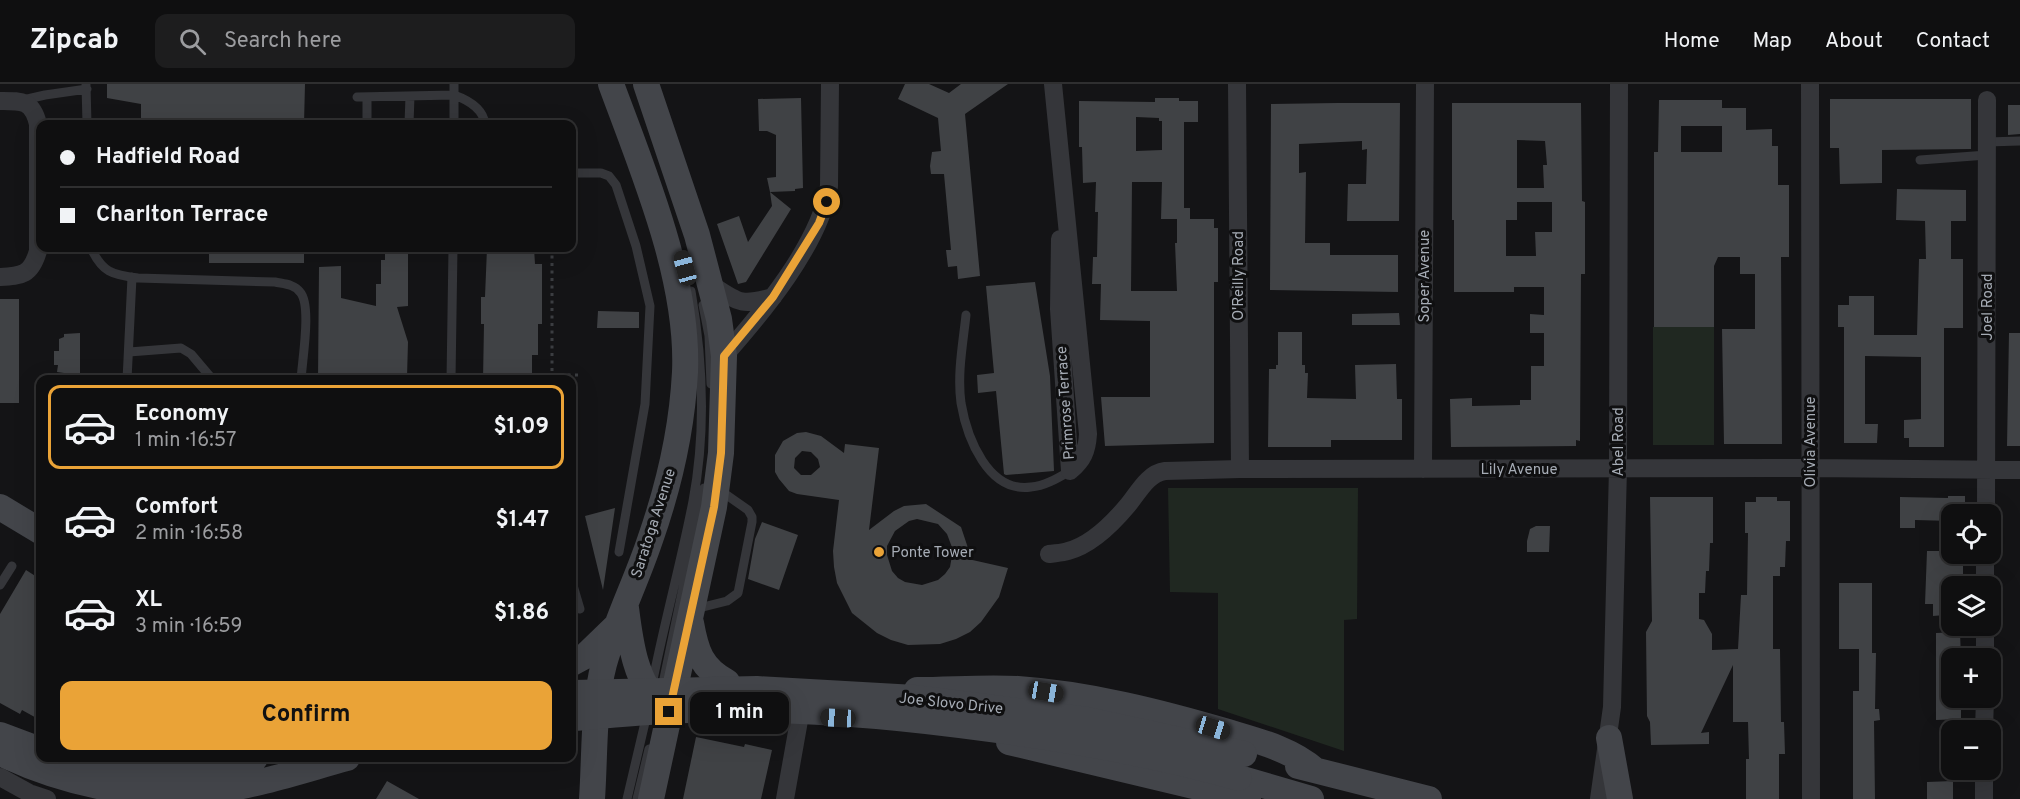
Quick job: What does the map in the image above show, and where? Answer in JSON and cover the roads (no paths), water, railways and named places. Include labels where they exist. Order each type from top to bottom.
[{"type":"main road","name":"Saratoga Avenue","points":[[592,799],[600,681],[622,613],[650,542],[671,473],[680,423],[685,372],[682,310],[672,264],[649,190],[611,84]]},
{"type":"main road","points":[[646,84],[697,236],[700,284],[719,319],[724,356],[721,453],[716,487],[691,615],[659,691],[651,799]]},
{"type":"main road","points":[[0,507],[36,527]]},
{"type":"main road","points":[[576,661],[585,656],[622,613]]},
{"type":"main road","points":[[622,613],[633,652],[659,691]]},
{"type":"main road","points":[[691,615],[694,641],[700,658],[714,675],[728,682]]},
{"type":"main road","points":[[576,681],[600,681],[800,715],[903,722],[942,728],[1082,759],[1241,785]]},
{"type":"main road","points":[[659,691],[728,682],[839,684],[915,690],[1015,689],[1046,692],[1098,700],[1181,718],[1280,749],[1304,761],[1315,770]]},
{"type":"main road","name":"Joe Slovo Drive","points":[[576,693],[758,689],[915,698],[1087,720],[1241,785],[1315,770],[1428,799]]},
{"type":"main road","name":"Joe Slovo Drive","points":[[576,718],[702,710],[835,712],[909,718],[1076,742],[1169,760],[1241,785],[1311,799]]},
{"type":"main road","points":[[0,735],[36,748]]},
{"type":"main road","points":[[1609,738],[1620,799]]},
{"type":"main road","points":[[0,753],[56,776],[99,788],[151,794],[214,791],[332,762]]},
{"type":"main road","points":[[80,762],[105,768],[173,773],[212,771],[245,762]]},
{"type":"street","points":[[724,356],[773,297],[819,223],[827,202],[831,157],[830,84]]},
{"type":"street","name":"Primrose Terrace","points":[[1053,84],[1088,434],[1085,454],[1080,463],[1070,471]]},
{"type":"street","name":"O'Reilly Road","points":[[1237,84],[1239,469]]},
{"type":"street","name":"Soper Avenue","points":[[1423,469],[1425,84]]},
{"type":"street","name":"Abel Road","points":[[1599,799],[1612,707],[1618,468],[1619,84]]},
{"type":"street","name":"Olivia Avenue","points":[[1810,84],[1811,799]]},
{"type":"street","name":"Joel Road","points":[[1986,504],[1988,100]]},
{"type":"street","points":[[0,101],[21,101],[35,112],[37,120]]},
{"type":"street","points":[[0,277],[22,275],[31,268],[38,252]]},
{"type":"street","points":[[700,284],[745,303],[773,297]]},
{"type":"street","name":"Lily Avenue","points":[[1049,554],[1068,551],[1095,536],[1127,506],[1157,472],[1239,469],[1618,468],[2020,470]]},
{"type":"street","points":[[785,799],[800,715]]},
{"type":"street","points":[[0,777],[29,793],[47,799]]},
{"type":"street","points":[[1984,780],[1984,799]]},
{"type":"lane","points":[[454,84],[454,120]]},
{"type":"lane","points":[[21,101],[87,86],[87,120]]},
{"type":"lane","points":[[357,97],[454,95],[476,106],[484,120]]},
{"type":"lane","points":[[409,120],[410,96]]},
{"type":"lane","points":[[367,97],[367,120]]},
{"type":"lane","points":[[1920,160],[2020,141]]},
{"type":"lane","points":[[648,154],[667,210]]},
{"type":"lane","points":[[576,173],[601,173],[609,176],[616,185],[636,246],[650,306],[645,404],[619,552]]},
{"type":"lane","points":[[93,252],[106,270],[120,276],[275,282],[293,286],[302,293],[306,311],[301,375]]},
{"type":"lane","points":[[451,375],[453,252]]},
{"type":"lane","points":[[127,375],[132,277]]},
{"type":"lane","points":[[637,799],[659,691],[700,448],[702,396],[697,327],[700,284]]},
{"type":"lane","points":[[966,315],[960,367],[961,402],[977,450],[992,474],[1006,484],[1029,488],[1039,486],[1070,471]]},
{"type":"lane","points":[[129,352],[181,348],[191,354],[209,375]]},
{"type":"lane","points":[[691,615],[727,601],[738,593],[752,522],[748,510],[716,487]]},
{"type":"lane","points":[[0,585],[12,566]]},
{"type":"lane","points":[[576,596],[580,609]]},
{"type":"lane","points":[[627,799],[659,691]]},
{"type":"place","name":"Ponte Tower","points":[[879,552]]}]
